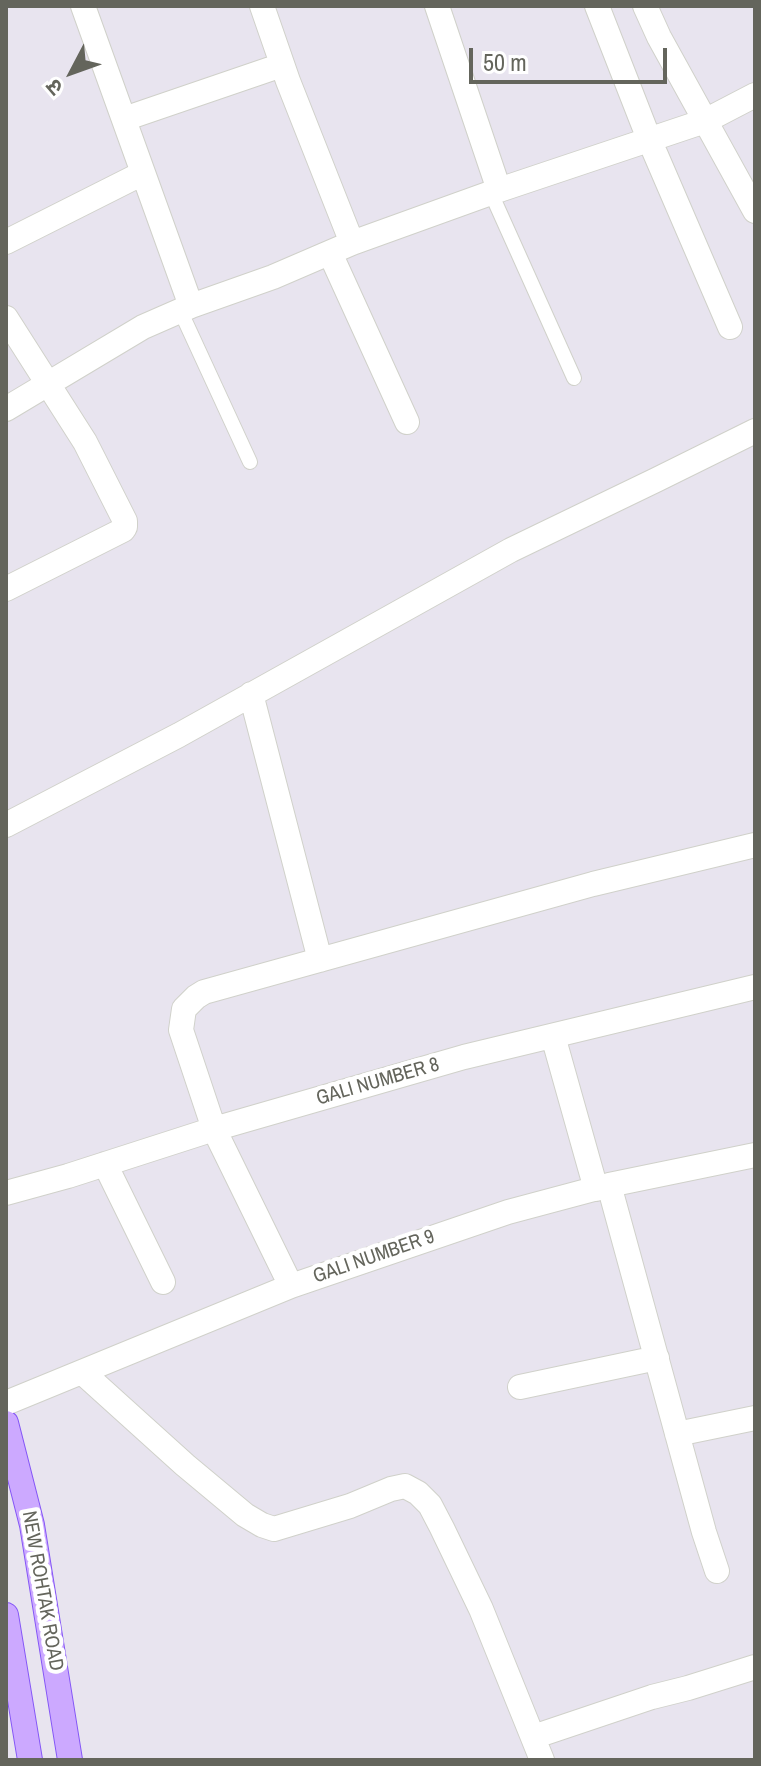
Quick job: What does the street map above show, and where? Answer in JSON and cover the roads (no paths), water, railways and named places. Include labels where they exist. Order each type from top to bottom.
[{"type":"main road","name":"NEW ROHTAK ROAD","points":[[6,1423],[32,1525],[70,1760]]},
{"type":"main road","name":"NEW ROHTAK ROAD","points":[[6,1615],[30,1760]]},
{"type":"street","points":[[83,6],[143,173],[186,308]]},
{"type":"street","points":[[262,6],[341,248],[407,422]]},
{"type":"street","points":[[597,6],[649,139],[730,327]]},
{"type":"street","points":[[645,6],[755,211]]},
{"type":"street","points":[[440,7],[495,191]]},
{"type":"street","points":[[124,119],[282,65]]},
{"type":"street","points":[[6,409],[143,327],[186,308],[495,191],[705,121],[755,95]]},
{"type":"street","points":[[6,242],[143,173]]},
{"type":"street","points":[[6,318],[85,442],[125,521],[123,530],[6,589]]},
{"type":"street","points":[[6,825],[179,735],[511,550],[755,432]]},
{"type":"street","points":[[251,694],[320,960]]},
{"type":"street","points":[[291,1286],[214,1129],[181,1030],[184,1009],[196,997],[204,992],[593,884],[755,845]]},
{"type":"street","name":"GALI NUMBER 8","points":[[6,1193],[464,1057],[755,987]]},
{"type":"street","points":[[553,1036],[657,1358],[717,1571]]},
{"type":"street","name":"GALI NUMBER 9","points":[[6,1403],[291,1286],[508,1212],[602,1187],[755,1155]]},
{"type":"street","points":[[105,1164],[163,1282]]},
{"type":"street","points":[[520,1387],[657,1358]]},
{"type":"street","points":[[82,1372],[185,1465],[245,1515],[262,1525],[274,1529],[405,1486],[418,1493],[430,1505],[481,1609],[538,1749],[652,1697],[755,1667]]},
{"type":"street","points":[[677,1434],[755,1418]]},
{"type":"lane","points":[[495,191],[574,378]]},
{"type":"lane","points":[[186,308],[250,462]]}]
